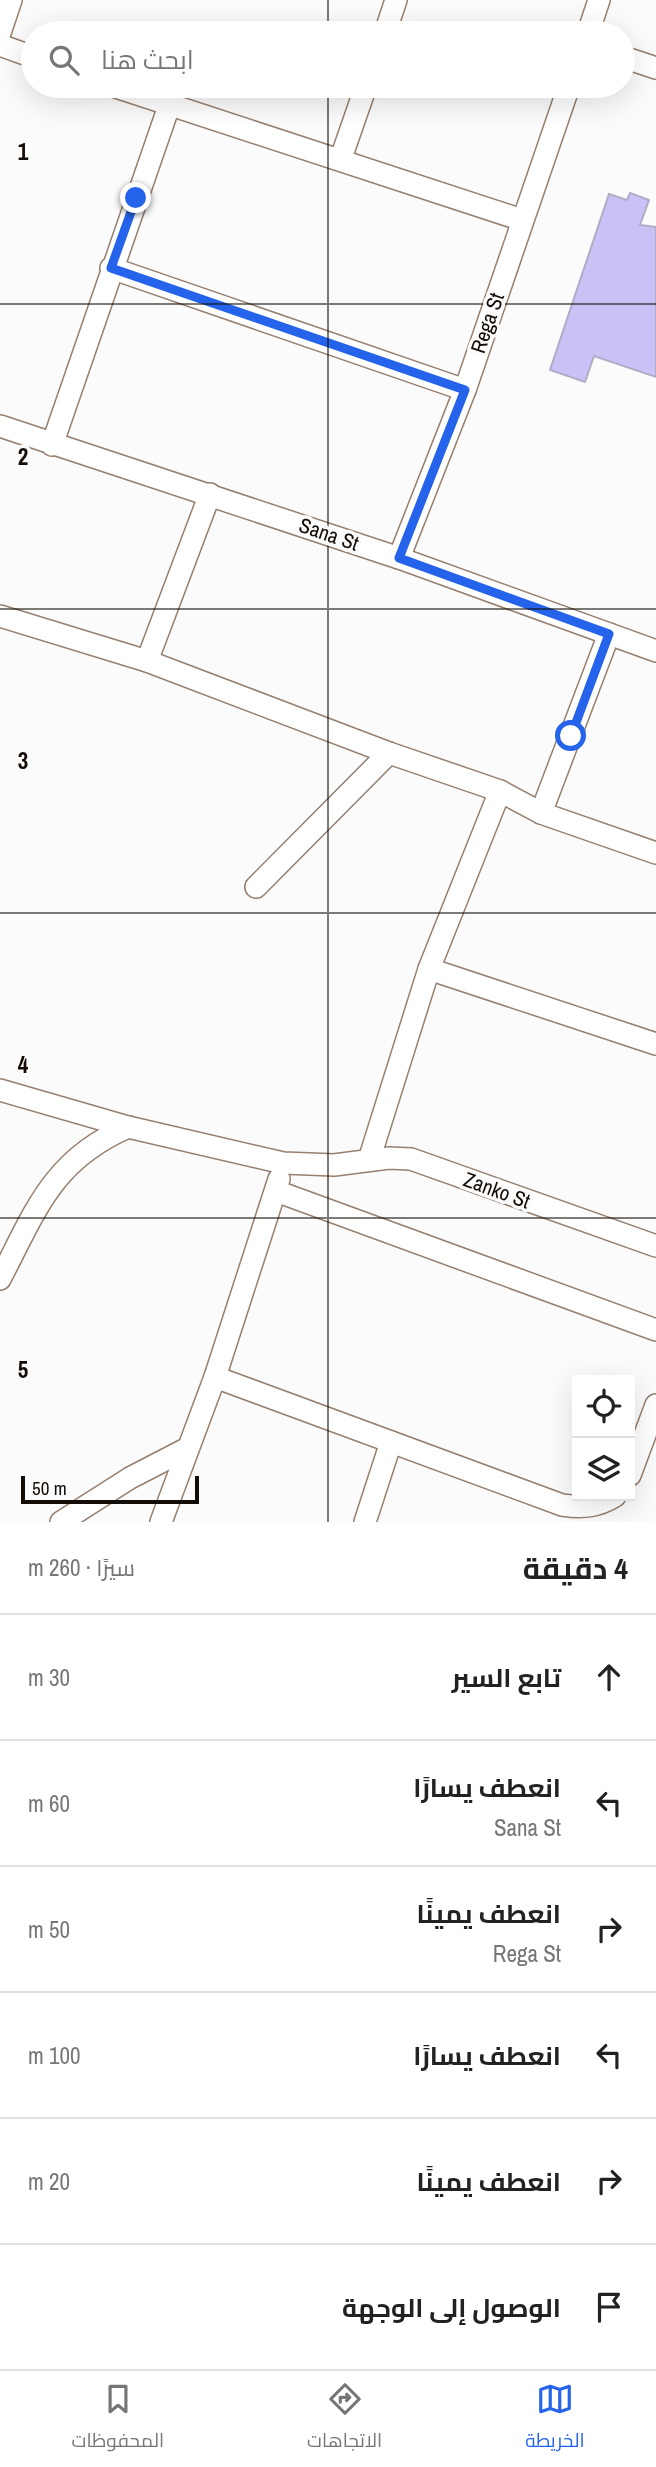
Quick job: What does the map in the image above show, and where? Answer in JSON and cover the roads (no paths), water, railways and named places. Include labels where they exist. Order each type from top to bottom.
[{"type":"street","points":[[0,33],[11,0]]},
{"type":"street","points":[[389,21],[396,0]]},
{"type":"street","points":[[592,21],[599,0]]},
{"type":"street","points":[[0,45],[21,53]]},
{"type":"street","points":[[635,61],[656,68]]},
{"type":"street","points":[[147,98],[341,158],[522,220]]},
{"type":"street","points":[[341,158],[362,98]]},
{"type":"street","name":"Rega St","points":[[399,558],[465,390],[565,98]]},
{"type":"street","points":[[52,444],[169,106]]},
{"type":"street","points":[[111,268],[465,390]]},
{"type":"street","name":"Sana St","points":[[0,426],[399,558],[656,651]]},
{"type":"street","points":[[147,661],[210,494]]},
{"type":"street","points":[[0,616],[147,661],[389,753],[500,791],[541,813],[656,853]]},
{"type":"street","points":[[541,813],[609,634]]},
{"type":"street","points":[[256,887],[389,753]]},
{"type":"street","points":[[369,1160],[429,969],[500,791]]},
{"type":"street","points":[[429,969],[656,1044]]},
{"type":"street","name":"Zanko St","points":[[0,1090],[128,1127],[283,1163],[334,1165],[369,1160],[411,1159],[656,1246]]},
{"type":"street","points":[[0,1279],[43,1196],[59,1174],[79,1154],[102,1138],[128,1127]]},
{"type":"street","points":[[161,1522],[215,1377],[283,1163]]},
{"type":"street","points":[[276,1191],[656,1331]]},
{"type":"street","points":[[215,1377],[562,1505],[580,1508],[597,1506],[606,1501]]},
{"type":"street","points":[[635,1462],[656,1405]]},
{"type":"street","points":[[365,1522],[391,1443]]},
{"type":"street","points":[[61,1522],[130,1478],[188,1448]]}]
